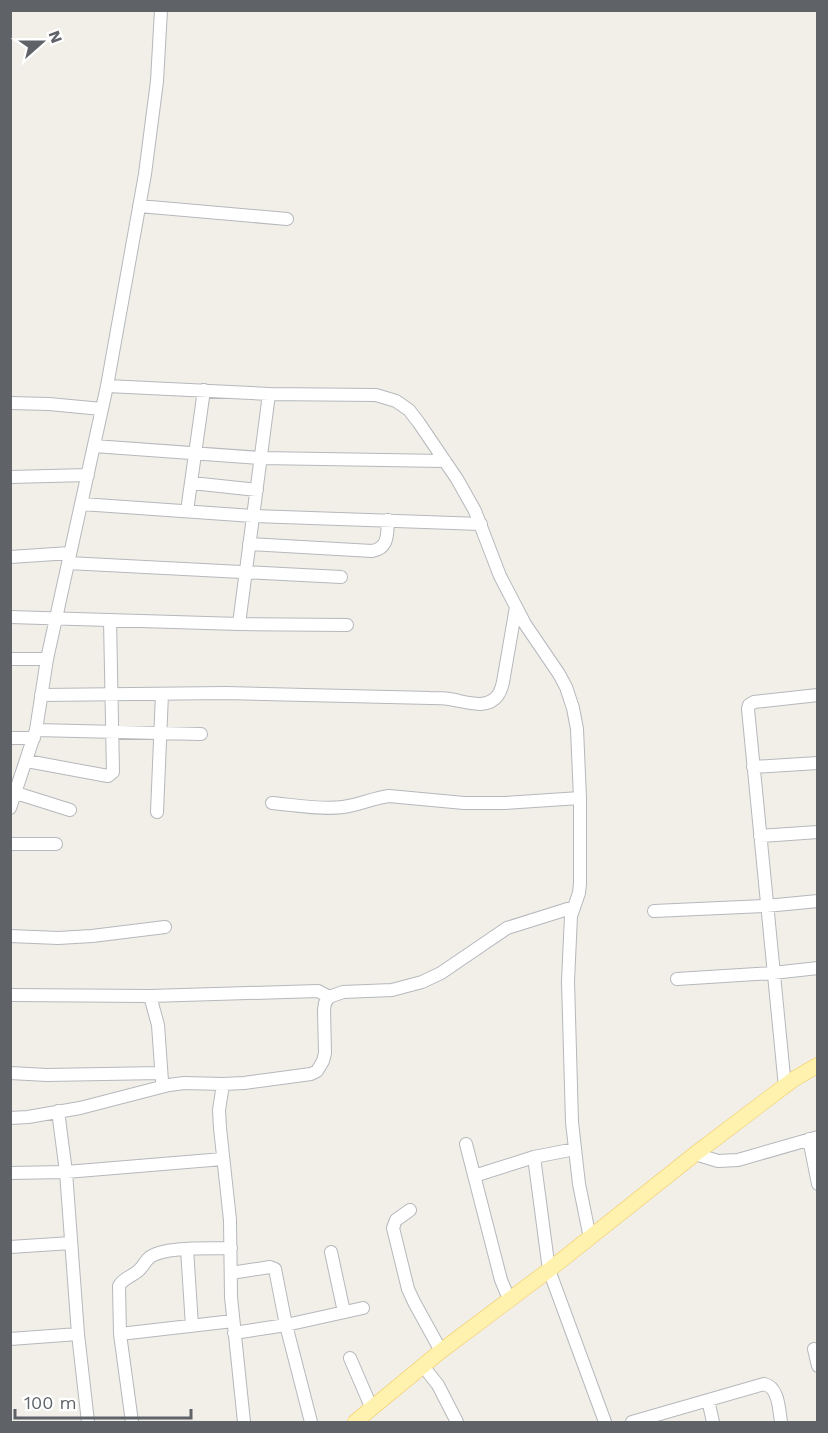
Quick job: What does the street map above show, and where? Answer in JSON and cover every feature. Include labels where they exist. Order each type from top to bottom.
[{"type":"main road","points":[[355,1422],[423,1366],[695,1154],[818,1065]]},
{"type":"street","points":[[10,808],[35,734],[47,659],[107,386],[140,206],[157,81],[161,10]]},
{"type":"street","points":[[140,206],[287,219]]},
{"type":"street","points":[[107,386],[269,394],[376,395],[396,401],[409,410],[445,461],[475,511],[500,576],[516,607],[566,687],[577,729],[580,885],[571,916],[568,981],[572,1122],[579,1184],[590,1238]]},
{"type":"street","points":[[188,511],[204,390]]},
{"type":"street","points":[[239,624],[269,394]]},
{"type":"street","points":[[10,404],[49,404],[102,409]]},
{"type":"street","points":[[94,446],[261,458],[445,461]]},
{"type":"street","points":[[10,477],[88,475]]},
{"type":"street","points":[[192,483],[257,490]]},
{"type":"street","points":[[82,504],[253,516],[481,524]]},
{"type":"street","points":[[249,544],[378,550],[382,548],[386,539],[388,520]]},
{"type":"street","points":[[10,557],[69,558],[246,573],[341,577]]},
{"type":"street","points":[[41,695],[226,693],[430,698],[477,704],[493,700],[498,696],[504,682],[516,607]]},
{"type":"street","points":[[10,617],[347,625]]},
{"type":"street","points":[[27,760],[111,775],[114,769],[110,620]]},
{"type":"street","points":[[10,659],[47,659]]},
{"type":"street","points":[[157,812],[162,694]]},
{"type":"street","points":[[785,1087],[748,709],[751,703],[758,701],[818,695]]},
{"type":"street","points":[[10,738],[35,734],[201,734]]},
{"type":"street","points":[[753,767],[818,763]]},
{"type":"street","points":[[16,793],[70,810]]},
{"type":"street","points":[[272,803],[334,808],[389,796],[464,803],[580,798]]},
{"type":"street","points":[[760,836],[818,832]]},
{"type":"street","points":[[10,844],[56,844]]},
{"type":"street","points":[[654,911],[766,906],[818,901]]},
{"type":"street","points":[[10,1118],[80,1108],[162,1086],[184,1083],[223,1084],[304,1076],[317,1071],[321,1066],[325,1053],[324,1010],[329,997],[343,992],[392,990],[422,982],[441,974],[507,928],[574,907]]},
{"type":"street","points":[[10,936],[58,938],[165,927]]},
{"type":"street","points":[[678,979],[818,968]]},
{"type":"street","points":[[10,995],[150,996],[318,991],[329,997]]},
{"type":"street","points":[[150,996],[158,1025],[162,1086]]},
{"type":"street","points":[[10,1073],[47,1075],[161,1073]]},
{"type":"street","points":[[223,1084],[219,1119],[230,1220],[234,1327],[244,1422]]},
{"type":"street","points":[[58,1111],[66,1172],[78,1334],[88,1422]]},
{"type":"street","points":[[695,1154],[718,1161],[738,1160],[813,1138],[818,1184]]},
{"type":"street","points":[[466,1144],[501,1280],[509,1299]]},
{"type":"street","points":[[474,1176],[534,1156],[575,1149]]},
{"type":"street","points":[[534,1156],[549,1270],[605,1422]]},
{"type":"street","points":[[10,1173],[66,1172],[223,1159]]},
{"type":"street","points":[[410,1210],[396,1220],[393,1228],[411,1296],[441,1352]]},
{"type":"street","points":[[10,1247],[71,1243]]},
{"type":"street","points":[[132,1422],[120,1334],[119,1286],[121,1282],[138,1271],[150,1257],[156,1254],[187,1249],[231,1248]]},
{"type":"street","points":[[187,1249],[192,1326]]},
{"type":"street","points":[[331,1252],[344,1312]]},
{"type":"street","points":[[231,1273],[270,1267],[275,1269],[286,1325],[311,1422]]},
{"type":"street","points":[[120,1334],[192,1326],[286,1325],[363,1308]]},
{"type":"street","points":[[10,1338],[78,1334]]},
{"type":"street","points":[[814,1349],[818,1366]]},
{"type":"street","points":[[350,1358],[372,1409]]},
{"type":"street","points":[[423,1366],[438,1385],[457,1422]]},
{"type":"street","points":[[632,1422],[645,1421],[764,1384],[771,1386],[774,1391],[781,1422]]},
{"type":"street","points":[[708,1400],[713,1422]]}]
